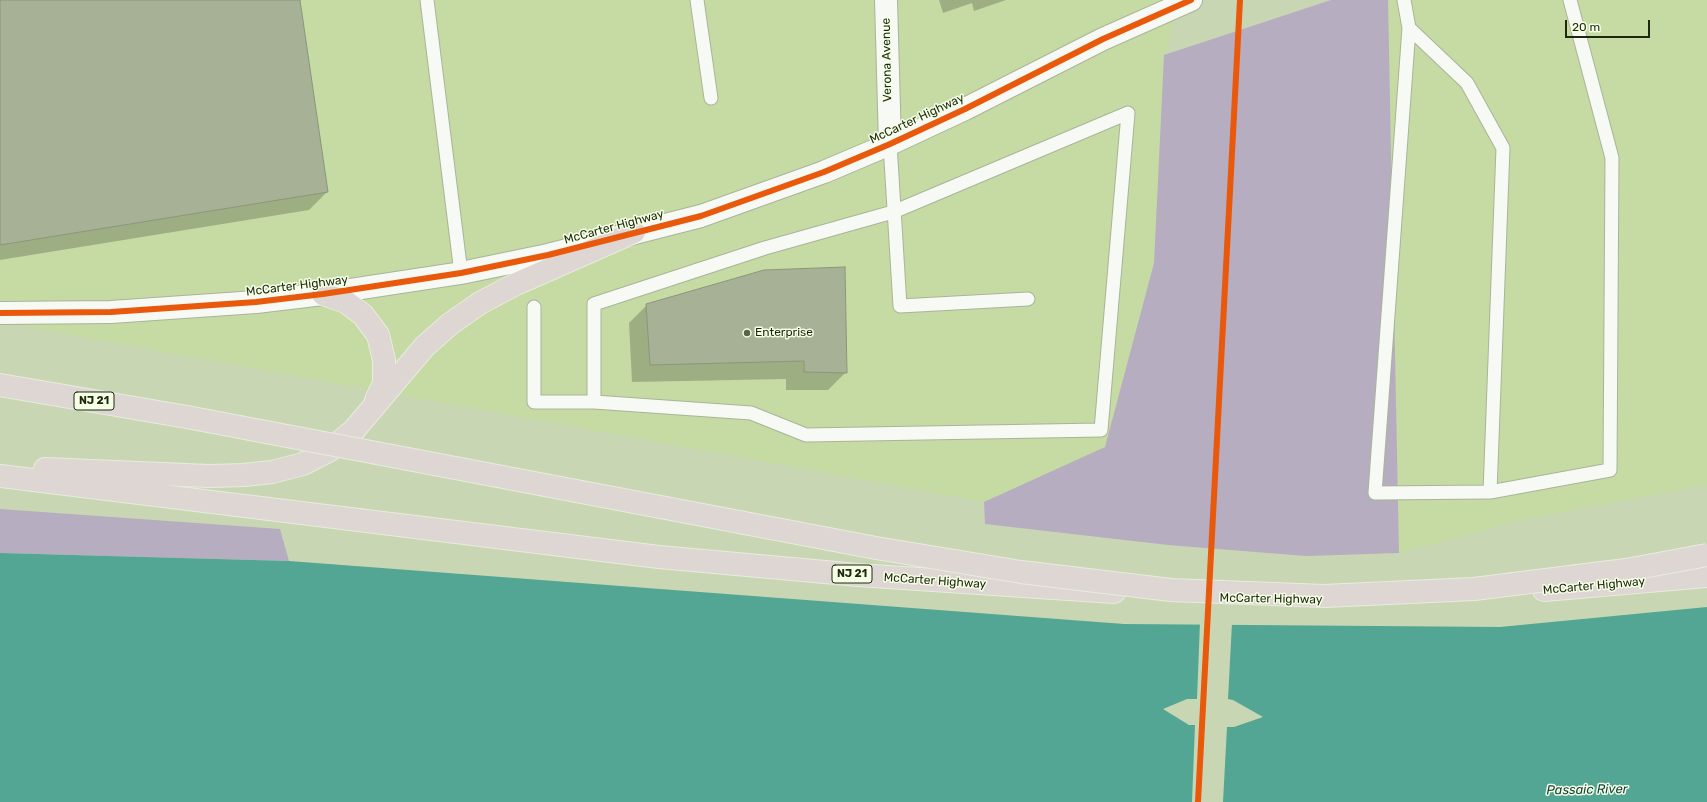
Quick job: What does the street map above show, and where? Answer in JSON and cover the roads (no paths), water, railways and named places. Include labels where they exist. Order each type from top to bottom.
[{"type":"highway","points":[[0,467],[209,476],[244,475],[272,472],[303,464],[330,450],[354,430],[425,346],[450,324],[480,303],[516,284],[634,232]]},
{"type":"highway","points":[[323,294],[346,302],[363,315],[378,335],[384,360],[384,383],[374,404],[354,430]]},
{"type":"highway","name":"NJ 21","points":[[0,385],[188,417],[890,550],[1021,572],[1171,590],[1324,596],[1474,590],[1626,570],[1707,555]]},
{"type":"highway","name":"McCarter Highway","points":[[0,476],[659,557],[1015,587],[1244,599],[1333,600],[1470,596],[1707,576]]},
{"type":"street","name":"Verona Avenue","points":[[886,0],[890,144]]},
{"type":"street","name":"McCarter Highway","points":[[0,312],[111,312],[248,303],[323,294],[461,273],[548,255],[701,216],[824,172],[890,144],[965,109],[1103,39],[1191,0]]},
{"type":"lane","points":[[427,0],[461,273]]},
{"type":"lane","points":[[698,0],[711,98]]},
{"type":"lane","points":[[1404,0],[1409,28],[1375,493],[1490,492],[1610,470],[1612,158],[1570,0]]},
{"type":"lane","points":[[1409,28],[1467,83],[1503,148],[1490,492]]},
{"type":"lane","points":[[534,307],[534,402],[594,402],[751,413],[806,435],[1101,430],[1128,113],[893,212],[765,248],[594,304],[594,402]]},
{"type":"lane","points":[[890,144],[900,306],[1028,299]]},
{"type":"water","name":"Passaic River","points":[[0,553],[289,561],[1124,624],[1500,627],[1707,607],[1707,802],[0,802]]},
{"type":"place","name":"Enterprise","points":[[747,333]]}]
